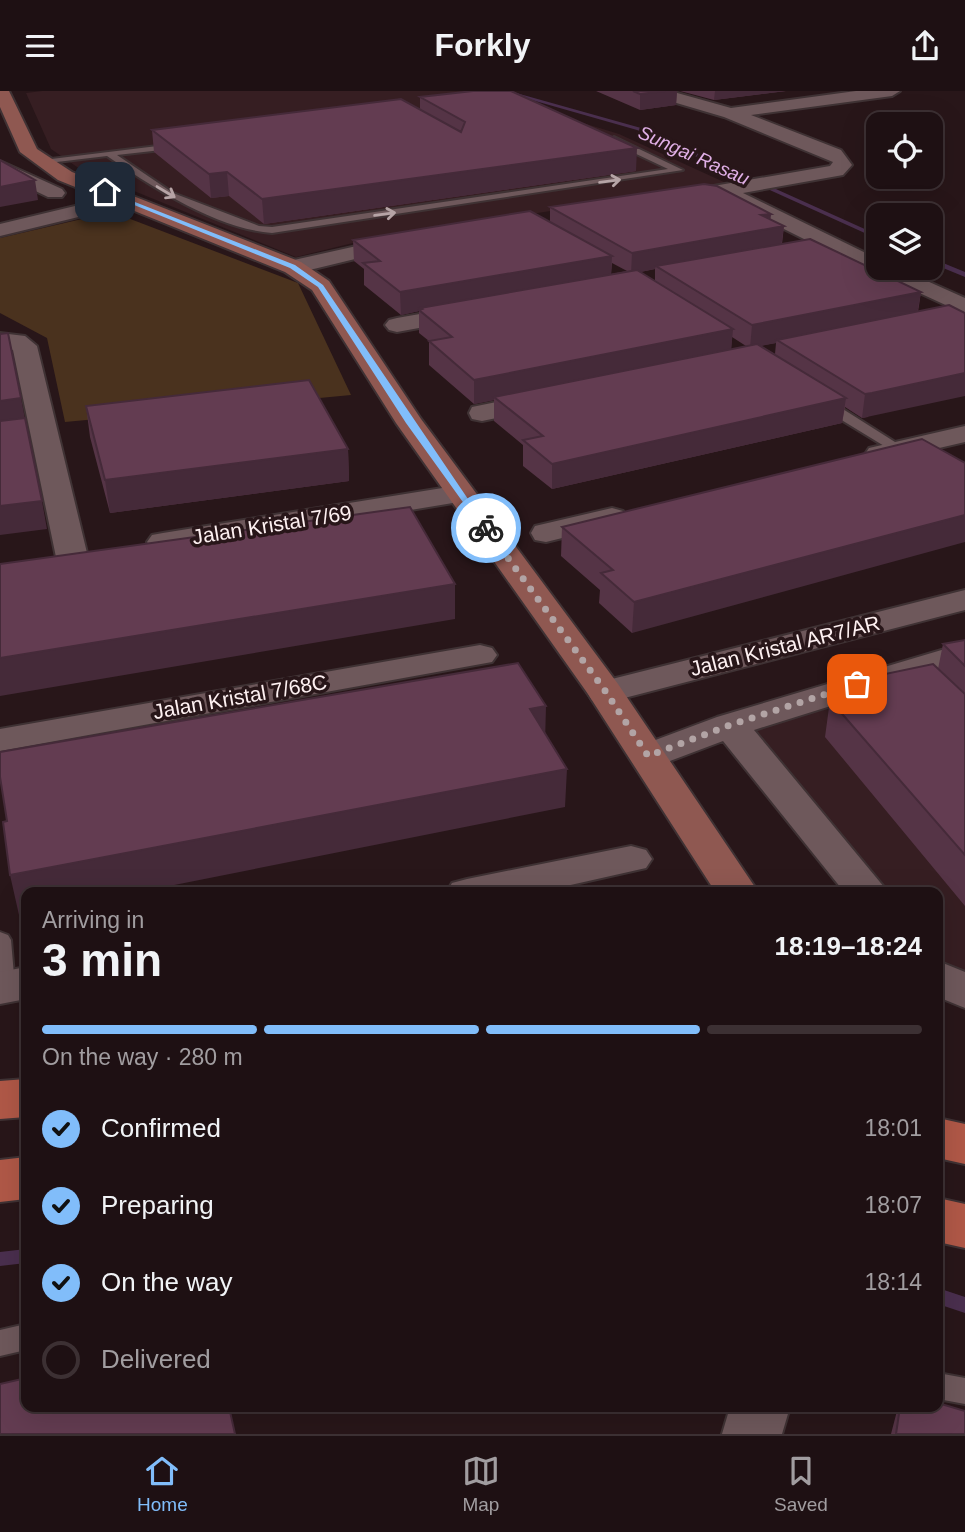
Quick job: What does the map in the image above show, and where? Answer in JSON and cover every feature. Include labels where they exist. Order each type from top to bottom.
[{"type":"main road","points":[[0,1100],[21,1098]]},
{"type":"main road","points":[[943,1139],[965,1144]]},
{"type":"main road","points":[[0,1181],[21,1179]]},
{"type":"main road","points":[[943,1221],[965,1226]]},
{"type":"street","points":[[1,91],[29,152],[40,161],[65,176],[293,267],[321,286],[410,423],[606,692],[734,887]]},
{"type":"street","points":[[649,203],[796,180],[836,171],[843,166],[842,160],[835,154],[730,113],[652,91]]},
{"type":"street","points":[[730,113],[891,91]]},
{"type":"street","points":[[0,167],[55,193]]},
{"type":"street","points":[[734,189],[866,260]]},
{"type":"street","points":[[0,230],[125,200]]},
{"type":"street","points":[[293,267],[423,238]]},
{"type":"street","points":[[755,261],[836,246]]},
{"type":"street","points":[[908,280],[965,307]]},
{"type":"street","points":[[397,325],[489,309]]},
{"type":"street","points":[[938,320],[965,314]]},
{"type":"street","points":[[0,340],[16,341],[25,345],[35,434],[73,556]]},
{"type":"street","points":[[482,413],[563,397]]},
{"type":"street","points":[[858,459],[965,434]]},
{"type":"street","name":"Jalan Kristal 7/69","points":[[139,546],[461,494]]},
{"type":"street","points":[[546,533],[641,510]]},
{"type":"street","name":"Jalan Kristal AR7/AR","points":[[606,692],[965,600]]},
{"type":"street","points":[[648,756],[730,725],[917,678],[965,653]]},
{"type":"street","name":"Jalan Kristal 7/68C","points":[[0,740],[480,655]]},
{"type":"street","points":[[730,725],[863,887]]},
{"type":"street","points":[[496,887],[631,859]]},
{"type":"street","points":[[943,980],[965,992]]},
{"type":"street","points":[[752,1434],[759,1412]]},
{"type":"lane","points":[[110,153],[170,195],[257,229],[272,230],[678,170],[606,137]]},
{"type":"lane","points":[[40,161],[190,143]]},
{"type":"lane","points":[[654,174],[699,195]]},
{"type":"lane","points":[[808,393],[899,449]]},
{"type":"lane","points":[[0,940],[10,986]]},
{"type":"lane","points":[[0,1343],[21,1338]]},
{"type":"lane","points":[[943,1387],[965,1391]]},
{"type":"shaded area","points":[[479,91],[619,134],[726,183],[357,242],[296,257],[80,169],[51,149],[26,93]]},
{"type":"shaded area","points":[[112,212],[298,283],[351,395],[65,422],[47,338],[0,313],[0,238]]},
{"type":"shaded area","points":[[965,662],[965,978],[952,971],[943,961],[943,887],[882,887],[748,727]]},
{"type":"building","points":[[473,91],[511,91],[637,148],[262,199],[227,172],[209,174],[152,130],[401,99],[461,132],[465,122],[420,97]]},
{"type":"building","points":[[633,91],[665,91],[640,94]]},
{"type":"building","points":[[0,160],[35,180],[0,187]]},
{"type":"building","points":[[704,184],[717,186],[771,214],[761,215],[784,226],[632,253],[550,207]]},
{"type":"building","points":[[530,211],[612,256],[400,292],[363,263],[380,261],[353,240]]},
{"type":"building","points":[[810,239],[866,266],[866,280],[896,280],[921,292],[752,325],[656,266]]},
{"type":"building","points":[[637,270],[733,329],[474,380],[429,341],[452,337],[419,310],[422,309],[420,308]]},
{"type":"building","points":[[949,305],[965,313],[965,373],[872,393],[865,394],[777,340]]},
{"type":"building","points":[[8,333],[21,398],[0,401],[0,334]]},
{"type":"building","points":[[757,344],[846,398],[552,464],[523,440],[543,436],[494,397]]},
{"type":"building","points":[[309,380],[348,449],[105,480],[86,406]]},
{"type":"building","points":[[25,418],[42,501],[0,506],[0,421]]},
{"type":"building","points":[[922,439],[965,463],[965,515],[634,602],[601,573],[613,570],[562,527]]},
{"type":"building","points":[[410,507],[455,584],[0,658],[0,564]]},
{"type":"building","points":[[965,640],[965,666],[943,644]]},
{"type":"building","points":[[518,663],[546,706],[530,709],[567,769],[10,875],[3,822],[7,821],[0,777],[0,752]]},
{"type":"building","points":[[933,664],[965,694],[965,855],[830,700],[837,684]]},
{"type":"building","points":[[21,1379],[21,1412],[230,1412],[235,1434],[0,1434],[0,1384]]},
{"type":"building","points":[[943,1404],[965,1411],[965,1434],[896,1434],[899,1412],[943,1412]]},
{"type":"waterway","name":"Sungai Rasau","points":[[503,91],[639,129],[866,232]]},
{"type":"waterway","name":"Sungai Rasau","points":[[943,265],[965,275]]},
{"type":"waterway","points":[[0,1259],[21,1257]]},
{"type":"waterway","points":[[943,1298],[965,1305]]},
{"type":"way so far","points":[[486,528],[606,692],[648,756],[730,725],[857,684]]},
{"type":"route","points":[[105,192],[293,267],[321,286],[410,423],[486,528]]}]
